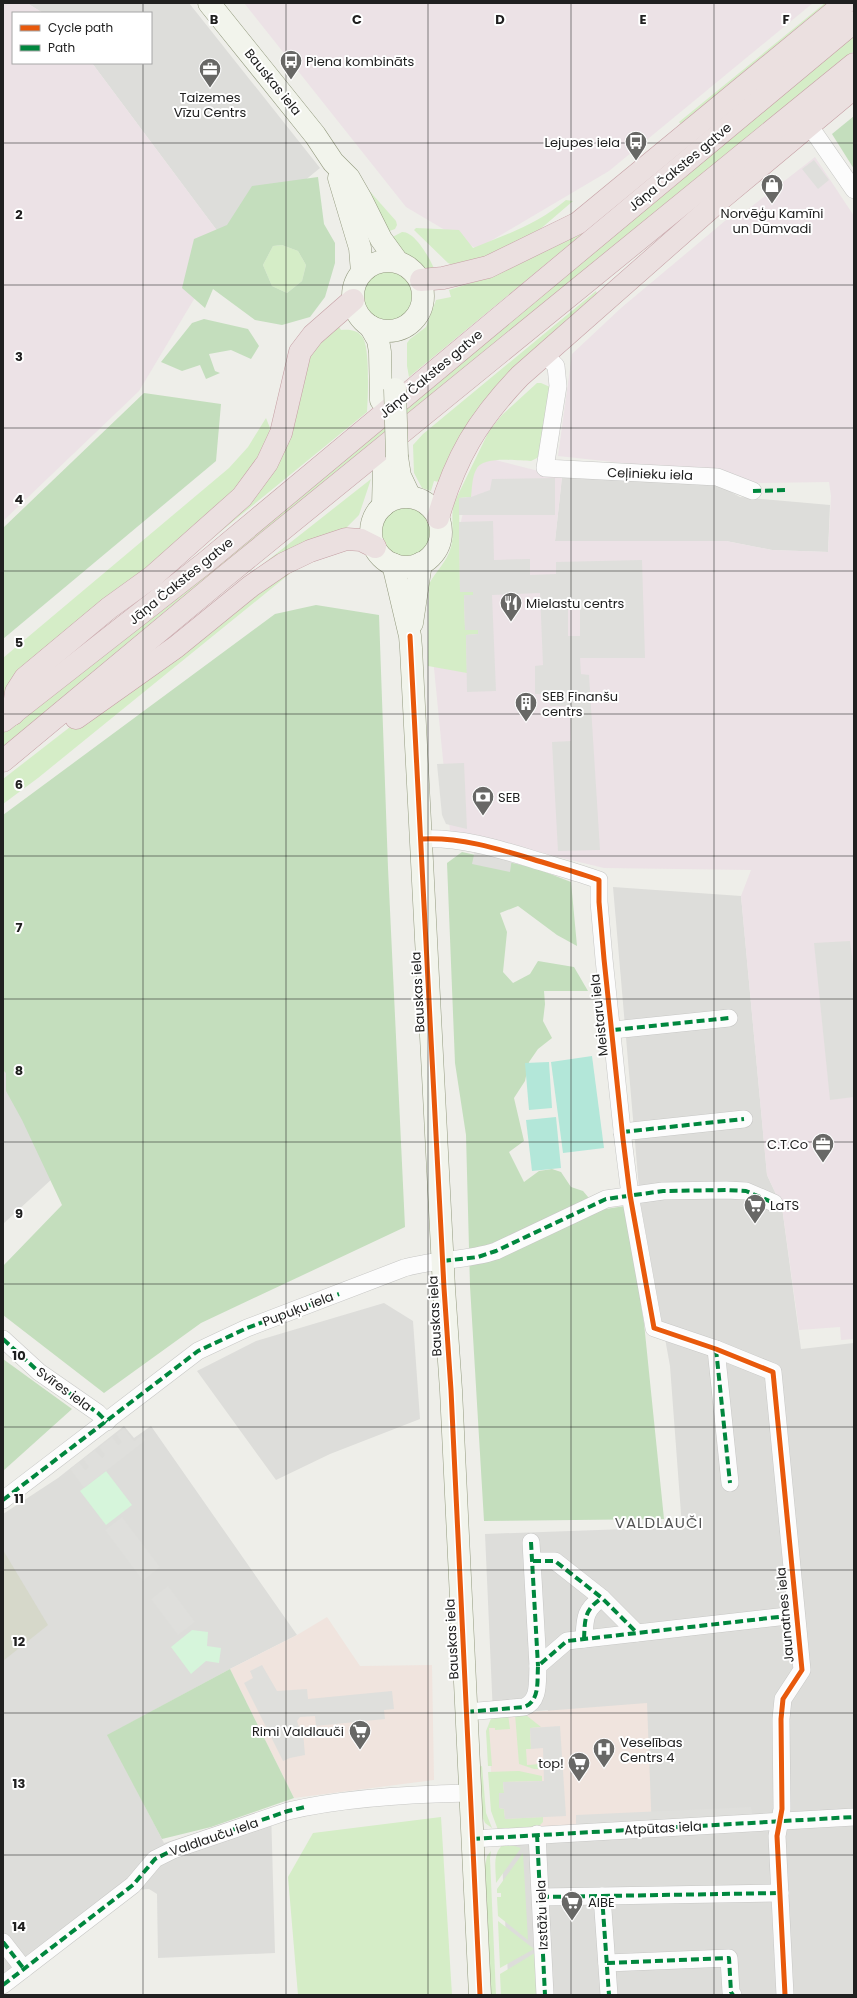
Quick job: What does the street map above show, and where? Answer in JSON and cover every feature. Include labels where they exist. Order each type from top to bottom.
[{"type":"highway","points":[[421,280],[443,278],[488,267],[578,223],[845,3]]},
{"type":"highway","name":"Jāņa Čakstes gatve","points":[[8,717],[212,557],[854,22]]},
{"type":"highway","name":"Jāņa Čakstes gatve","points":[[3,762],[223,578],[854,64]]},
{"type":"highway","points":[[438,518],[446,491],[476,428],[495,402],[520,376],[618,288],[854,88]]},
{"type":"highway","points":[[8,717],[16,692],[25,678],[109,608],[152,577],[242,497],[267,463],[281,433],[300,352],[313,334],[353,300]]},
{"type":"highway","points":[[38,733],[58,728],[76,719],[176,647],[251,586],[283,564],[310,551],[346,539],[361,540],[375,547]]},
{"type":"main road","name":"Bauskas iela","points":[[209,3],[300,116],[334,162]]},
{"type":"main road","points":[[334,162],[349,178],[381,239],[397,261]]},
{"type":"main road","points":[[334,162],[360,248],[362,272]]},
{"type":"main road","points":[[370,326],[380,330],[390,331],[400,329],[411,323],[420,313],[424,297],[421,280],[407,265],[397,261],[378,262],[362,272],[355,285],[353,300],[356,310],[362,319],[370,326],[378,340],[388,395]]},
{"type":"main road","points":[[382,506],[391,500],[400,497],[410,497],[422,501],[431,508],[438,518],[440,525],[440,540],[433,554],[421,564],[402,566],[393,564],[385,560],[375,547],[371,530],[375,517],[382,506],[390,462],[388,395],[393,348],[400,329]]},
{"type":"main road","points":[[390,462],[400,476],[410,497]]},
{"type":"main road","name":"Bauskas iela","points":[[393,564],[410,636],[422,839],[480,1995]]},
{"type":"main road","name":"Bauskas iela","points":[[410,636],[421,564]]},
{"type":"street","points":[[809,125],[854,190]]},
{"type":"street","name":"Ceļinieku iela","points":[[545,355],[556,366],[558,386],[545,468],[717,477],[753,491]]},
{"type":"street","name":"Meistaru iela","points":[[422,839],[444,838],[472,843],[515,854],[599,880],[601,924],[613,1030],[622,1132],[630,1195],[654,1328],[716,1349]]},
{"type":"street","points":[[613,1030],[729,1018]]},
{"type":"street","points":[[622,1132],[744,1118]]},
{"type":"street","name":"Pupuķu iela","points":[[3,1500],[198,1351],[215,1342],[404,1268],[422,1263],[478,1257],[496,1251],[606,1199],[663,1191],[726,1190],[746,1191],[774,1203]]},
{"type":"street","name":"Svīres iela","points":[[3,1339],[39,1372],[98,1413],[107,1422]]},
{"type":"street","points":[[716,1349],[730,1483]]},
{"type":"street","name":"Jaunatnes iela","points":[[716,1349],[773,1372],[802,1670],[784,1699],[781,1719],[782,1809],[778,1822],[777,1836],[785,1995]]},
{"type":"street","points":[[466,1712],[524,1708],[530,1705],[536,1697],[538,1666],[531,1542]]},
{"type":"street","points":[[533,1561],[554,1560],[602,1598],[637,1633]]},
{"type":"street","points":[[584,1639],[585,1616],[593,1604],[602,1598]]},
{"type":"street","points":[[538,1666],[567,1641],[796,1615]]},
{"type":"street","name":"Valdlauču iela","points":[[3,1985],[133,1885],[155,1859],[173,1850],[288,1811],[305,1807],[380,1799],[470,1793]]},
{"type":"street","name":"Atpūtas iela","points":[[472,1838],[854,1817]]},
{"type":"street","name":"Izstāžu iela","points":[[537,1834],[545,1995]]},
{"type":"street","points":[[541,1897],[780,1893]]},
{"type":"street","points":[[602,1896],[609,1995]]},
{"type":"street","points":[[3,1942],[24,1969]]},
{"type":"street","points":[[607,1963],[729,1958],[731,1992],[733,1995]]},
{"type":"shaded area","points":[[3,3],[27,3],[41,12],[12,12],[12,64],[93,64],[227,244],[139,391],[3,521]]},
{"type":"shaded area","points":[[27,3],[189,3],[320,168],[227,244],[93,64],[152,64],[152,12],[41,12]]},
{"type":"shaded area","points":[[244,3],[813,3],[609,171],[477,249],[406,207]]},
{"type":"shaded area","points":[[815,157],[854,216],[854,1339],[841,1340],[840,1327],[799,1330],[782,1207],[767,1175],[741,896],[751,870],[604,868],[450,831],[432,648],[473,470],[480,456],[562,477],[555,541],[726,541],[772,550],[828,552],[831,496],[829,482],[756,483],[715,473],[558,456],[572,354],[621,308],[738,210],[742,214]]},
{"type":"shaded area","points":[[814,160],[829,180],[818,189],[802,169]]},
{"type":"shaded area","points":[[562,477],[716,484],[740,497],[830,505],[828,552],[772,550],[726,541],[555,541]]},
{"type":"shaded area","points":[[555,478],[555,515],[459,515],[459,498],[471,497],[490,490],[492,479]]},
{"type":"shaded area","points":[[493,521],[494,560],[530,559],[530,575],[556,574],[556,562],[642,560],[645,658],[580,658],[581,674],[589,675],[600,850],[558,851],[552,742],[571,741],[570,706],[550,706],[549,694],[535,694],[535,666],[543,665],[540,593],[492,595],[496,691],[467,692],[466,635],[478,634],[478,630],[465,630],[464,595],[473,595],[473,592],[460,592],[459,522]],"holes":[[[568,600],[580,600],[580,636],[568,636]]]},
{"type":"shaded area","points":[[464,763],[467,829],[446,824],[442,815],[437,764]]},
{"type":"shaded area","points":[[475,850],[512,858],[510,872],[472,864]]},
{"type":"shaded area","points":[[613,887],[741,896],[767,1175],[782,1207],[801,1349],[854,1343],[854,1995],[509,1995],[501,1842],[548,1710],[493,1715],[485,1534],[682,1527],[670,1366],[640,1200]]},
{"type":"shaded area","points":[[850,941],[854,972],[854,1097],[830,1100],[814,943]]},
{"type":"shaded area","points":[[3,1065],[79,1154],[3,1224]]},
{"type":"shaded area","points":[[384,1303],[413,1321],[420,1419],[330,1454],[276,1480],[197,1371],[256,1341]]},
{"type":"shaded area","points":[[124,1426],[134,1438],[151,1426],[297,1635],[230,1669],[108,1735],[164,1843],[271,1809],[275,1953],[158,1958],[157,1894],[149,1889],[134,1890],[3,1991],[3,1514],[58,1478]]},
{"type":"shaded area","points":[[124,1428],[134,1441],[142,1435],[146,1440],[84,1488],[70,1469],[79,1462],[85,1470],[89,1467],[83,1459],[95,1450],[102,1458],[105,1455],[99,1447],[112,1437],[118,1445],[122,1442],[116,1434]]},
{"type":"shaded area","points":[[122,1517],[160,1567],[143,1581],[105,1530]]},
{"type":"shaded area","points":[[3,1550],[48,1625],[3,1661]]},
{"type":"shaded area","points":[[168,1586],[195,1622],[178,1635],[151,1599]]},
{"type":"shaded area","points":[[327,1617],[360,1666],[432,1665],[434,1780],[294,1798],[230,1669],[297,1635]]},
{"type":"shaded area","points":[[262,1665],[277,1691],[307,1689],[308,1699],[392,1691],[394,1709],[384,1710],[385,1719],[316,1726],[315,1716],[300,1717],[297,1721],[303,1732],[305,1755],[283,1761],[244,1683],[253,1678],[250,1671]]},
{"type":"shaded area","points":[[647,1703],[652,1833],[501,1842],[494,1809],[488,1731],[493,1715]]},
{"type":"shaded area","points":[[560,1726],[566,1816],[505,1819],[504,1809],[499,1808],[499,1793],[504,1793],[503,1782],[544,1781],[543,1748],[531,1749],[530,1728]]},
{"type":"shaded area","points":[[751,1807],[753,1817],[576,1825],[576,1815]]},
{"type":"green space","points":[[825,3],[832,3],[682,126],[679,122]]},
{"type":"green space","points":[[854,4],[854,13],[714,125],[409,377],[407,366],[407,343],[426,327],[436,300],[451,297],[449,290],[493,276]]},
{"type":"green space","points":[[854,33],[854,51],[3,747],[3,730]]},
{"type":"green space","points":[[854,116],[854,169],[832,134]]},
{"type":"green space","points":[[350,169],[396,221],[397,225],[395,229],[384,233]]},
{"type":"green space","points":[[318,177],[324,224],[335,243],[335,263],[325,297],[310,317],[282,325],[255,320],[213,289],[205,308],[182,288],[194,239],[227,225],[252,186]],"holes":[[[282,245],[298,251],[306,265],[302,281],[287,293],[272,286],[263,265],[273,246]]]},
{"type":"green space","points":[[566,200],[573,201],[538,231],[484,257],[453,265],[448,263],[414,230],[416,228],[459,230],[473,248],[533,222]]},
{"type":"green space","points":[[402,232],[412,236],[417,241],[430,260],[435,271],[423,271],[387,240]]},
{"type":"green space","points":[[282,245],[298,251],[306,265],[302,281],[287,293],[272,286],[263,265],[273,246]]},
{"type":"green space","points":[[393,272],[398,273],[406,279],[412,287],[412,307],[406,315],[398,321],[383,322],[378,321],[370,315],[364,307],[363,292],[364,287],[370,279],[378,273]]},
{"type":"green space","points":[[596,291],[597,294],[537,347],[487,397],[472,418],[439,482],[434,481],[431,491],[422,488],[414,473],[413,445],[423,434]]},
{"type":"green space","points":[[204,319],[248,329],[259,346],[251,359],[231,350],[209,354],[215,371],[220,373],[206,379],[200,365],[182,371],[161,362],[192,323]]},
{"type":"green space","points":[[338,325],[341,330],[351,330],[359,333],[365,344],[368,374],[367,412],[209,541],[204,542],[233,516],[312,351]]},
{"type":"green space","points":[[537,383],[550,387],[540,453],[537,458],[531,461],[501,460],[485,462],[476,470],[471,497],[459,498],[460,592],[473,591],[473,595],[464,595],[465,629],[478,629],[478,634],[466,635],[467,673],[428,666],[429,584],[447,557],[451,547],[453,536],[452,514],[454,503],[489,431],[502,415]]},
{"type":"green space","points":[[144,393],[221,404],[216,461],[3,639],[3,528]]},
{"type":"green space","points":[[266,418],[270,428],[268,442],[239,490],[3,697],[3,658],[229,468],[248,447]]},
{"type":"green space","points":[[371,479],[359,515],[346,528],[342,528],[342,534],[244,579]]},
{"type":"green space","points":[[405,507],[415,509],[423,515],[429,523],[431,533],[429,543],[423,551],[415,557],[405,559],[395,557],[387,551],[381,543],[379,533],[381,523],[387,515],[395,509]]},
{"type":"green space","points":[[309,558],[38,778],[3,804],[3,779],[70,727]]},
{"type":"green space","points":[[316,605],[379,615],[388,868],[405,1227],[201,1323],[104,1393],[3,1315],[3,1266],[62,1205],[22,1120],[6,1091],[6,1073],[3,1070],[3,815],[275,614]]},
{"type":"green space","points":[[462,852],[535,868],[571,882],[577,946],[557,935],[518,906],[500,913],[507,932],[503,972],[513,983],[530,974],[538,961],[574,967],[588,991],[544,991],[545,1004],[543,1021],[552,1038],[538,1049],[529,1062],[525,1081],[514,1098],[524,1141],[509,1152],[524,1182],[539,1171],[552,1169],[561,1172],[571,1187],[583,1191],[599,1210],[625,1206],[644,1323],[664,1519],[484,1521],[470,1286],[466,1135],[455,1063],[447,863]]},
{"type":"green space","points":[[592,1056],[604,1148],[563,1153],[551,1062]]},
{"type":"green space","points":[[549,1062],[552,1108],[529,1110],[525,1063]]},
{"type":"green space","points":[[556,1117],[561,1168],[532,1171],[526,1120]]},
{"type":"green space","points":[[3,1359],[72,1409],[3,1471]]},
{"type":"green space","points":[[106,1471],[132,1505],[106,1525],[80,1491]]},
{"type":"green space","points":[[192,1630],[208,1632],[207,1646],[221,1648],[219,1663],[206,1661],[191,1674],[171,1647]]},
{"type":"green space","points":[[230,1669],[294,1798],[211,1827],[162,1839],[107,1735]]},
{"type":"green space","points":[[508,1714],[510,1729],[495,1730],[495,1728],[489,1728],[492,1766],[488,1766],[486,1731],[492,1716]]},
{"type":"green space","points":[[515,1714],[526,1715],[541,1727],[530,1728],[531,1749],[526,1749],[527,1765],[541,1764],[542,1769],[534,1769],[519,1764]]},
{"type":"green space","points":[[482,1766],[486,1813],[492,1828],[485,1823],[482,1816],[479,1767]]},
{"type":"green space","points":[[519,1771],[542,1776],[542,1781],[503,1782],[504,1793],[499,1793],[499,1808],[504,1809],[505,1819],[543,1817],[543,1822],[538,1827],[498,1830],[491,1811],[488,1772]]},
{"type":"green space","points":[[441,1817],[452,1995],[298,1995],[288,1877],[313,1833]]},
{"type":"green space","points":[[503,1845],[511,1845],[521,1848],[496,1883],[496,1857],[497,1852]]},
{"type":"green space","points":[[491,1851],[490,1858],[496,1995],[491,1995],[485,1866],[487,1856]]},
{"type":"green space","points":[[523,1853],[528,1940],[498,1916],[497,1897],[501,1897],[501,1893],[497,1893],[497,1889]]},
{"type":"green space","points":[[498,1921],[534,1949],[500,1968]]},
{"type":"green space","points":[[538,1951],[541,1995],[501,1995],[500,1974]]},
{"type":"marked path","points":[[753,491],[787,490]]},
{"type":"marked path","points":[[613,1030],[729,1018]]},
{"type":"marked path","points":[[622,1132],[744,1119]]},
{"type":"marked path","points":[[443,1261],[478,1257],[496,1251],[606,1199],[663,1191],[726,1190],[746,1191],[774,1203]]},
{"type":"marked path","points":[[3,1500],[198,1351],[247,1328],[339,1294]]},
{"type":"marked path","points":[[3,1339],[39,1372],[98,1413],[107,1422]]},
{"type":"marked path","points":[[716,1349],[730,1483]]},
{"type":"marked path","points":[[531,1542],[538,1666]]},
{"type":"marked path","points":[[533,1561],[555,1561],[602,1598],[637,1633]]},
{"type":"marked path","points":[[584,1639],[585,1620],[592,1607],[602,1598]]},
{"type":"marked path","points":[[466,1712],[524,1707],[529,1704],[533,1700],[537,1690],[538,1666],[567,1641],[796,1615]]},
{"type":"marked path","points":[[3,1985],[133,1885],[155,1859],[173,1850],[288,1811],[305,1807]]},
{"type":"marked path","points":[[472,1839],[854,1817]]},
{"type":"marked path","points":[[537,1834],[545,1995]]},
{"type":"marked path","points":[[602,1896],[780,1893]]},
{"type":"marked path","points":[[541,1897],[602,1896],[609,1995]]},
{"type":"marked path","points":[[3,1942],[24,1969]]},
{"type":"marked path","points":[[607,1963],[729,1958],[731,1992],[733,1995]]},
{"type":"cycle path","points":[[410,636],[444,1288],[451,1390],[480,1995]]},
{"type":"cycle path","points":[[422,839],[450,840],[491,847],[599,880],[599,902],[604,959],[623,1139],[630,1195],[654,1328],[716,1349],[773,1372],[802,1670],[783,1699],[781,1719],[782,1809],[777,1836],[785,1995]]},
{"type":"place","name":"Piena kombināts","points":[[291,80]]},
{"type":"place","name":"Taizemes Vīzu Centrs","points":[[210,88]]},
{"type":"place","name":"Lejupes iela","points":[[636,162]]},
{"type":"place","name":"Norvēģu Kamīni un Dūmvadi","points":[[772,204]]},
{"type":"place","name":"Mielastu centrs","points":[[511,622]]},
{"type":"place","name":"SEB Finanšu centrs","points":[[526,722]]},
{"type":"place","name":"SEB","points":[[483,816]]},
{"type":"place","name":"C.T.Co","points":[[823,1164]]},
{"type":"place","name":"LaTS","points":[[755,1224]]},
{"type":"place","name":"Rimi Valdlauči","points":[[360,1750]]},
{"type":"place","name":"Veselības Centrs 4","points":[[604,1768]]},
{"type":"place","name":"top!","points":[[579,1782]]},
{"type":"place","name":"AIBE","points":[[572,1922]]},
{"type":"district","name":"VALDLAUČI","points":[[659,1522]]}]
